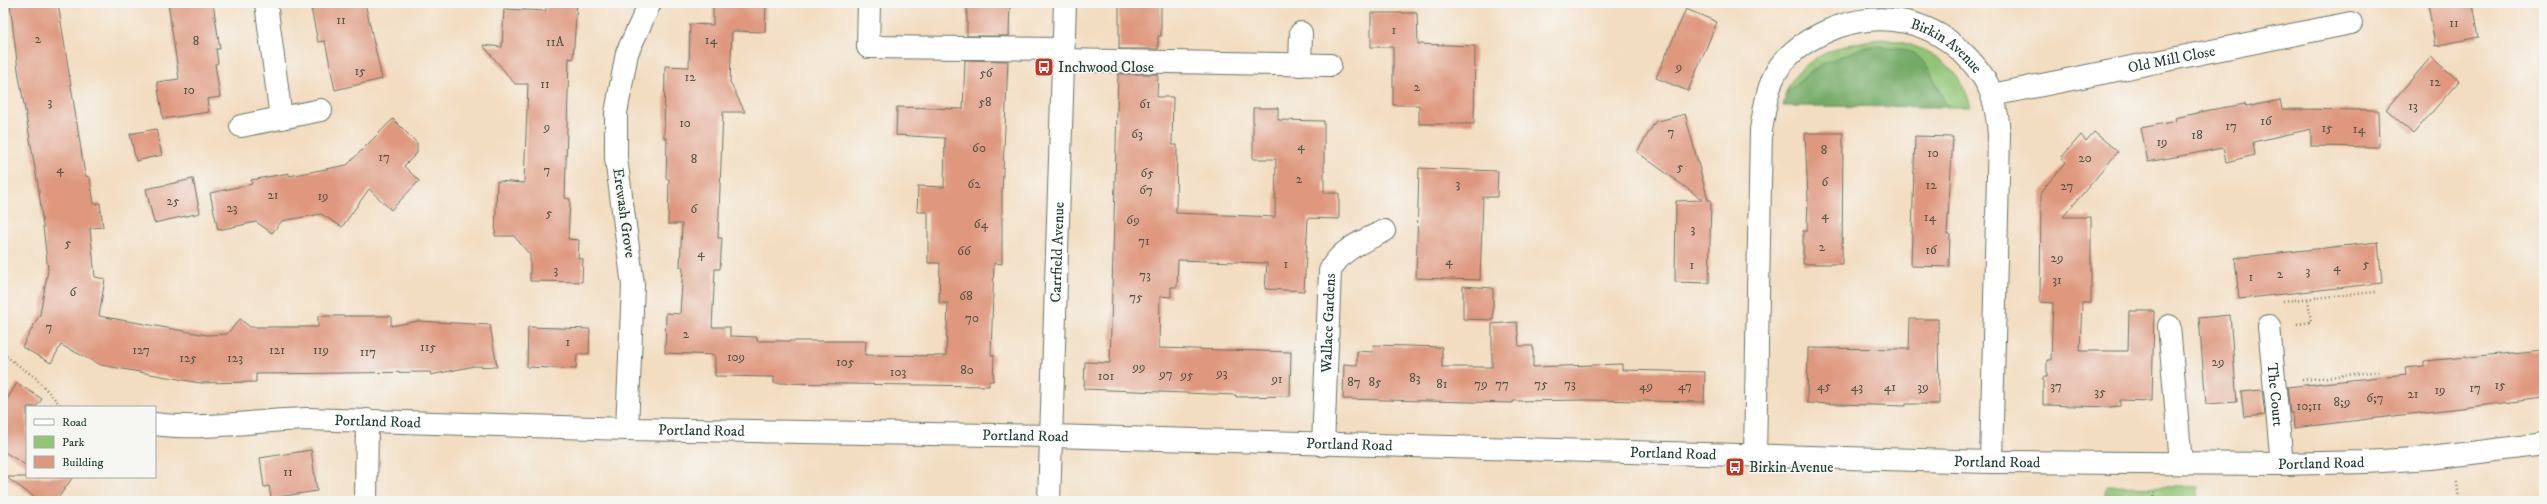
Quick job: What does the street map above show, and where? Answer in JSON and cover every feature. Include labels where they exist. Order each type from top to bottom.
[{"type":"street","points":[[266,3],[281,118]]},
{"type":"street","name":"Erewash Grove","points":[[628,429],[633,285],[616,158],[616,113],[628,53],[650,3]]},
{"type":"street","points":[[869,3],[868,47],[1330,65]]},
{"type":"street","name":"Carrfield Avenue","points":[[1049,501],[1064,3]]},
{"type":"street","name":"Birkin Avenue","points":[[1755,456],[1761,130],[1766,100],[1774,78],[1785,59],[1823,33],[1846,24],[1874,18],[1900,20],[1920,24],[1947,38],[1976,67],[1992,95],[1999,135],[1991,462]]},
{"type":"street","name":"Old Mill Close","points":[[1992,95],[2351,23]]},
{"type":"street","points":[[1300,65],[1301,33]]},
{"type":"street","points":[[241,126],[321,110]]},
{"type":"street","name":"Wallace Gardens","points":[[1323,445],[1330,271],[1334,262],[1342,254],[1384,231]]},
{"type":"street","points":[[2169,326],[2181,463]]},
{"type":"street","name":"The Court","points":[[2270,326],[2282,464]]},
{"type":"street","name":"Portland Road","points":[[156,424],[193,428],[218,427],[267,420],[367,420],[628,429],[1052,436],[1323,445],[1991,462],[2282,464],[2431,458],[2544,444]]},
{"type":"street","points":[[366,501],[367,420]]},
{"type":"path","points":[[2280,302],[2376,292]]},
{"type":"path","points":[[3,354],[36,378],[61,406]]},
{"type":"path","points":[[2274,382],[2381,371]]},
{"type":"green space","points":[[1883,39],[1913,46],[1926,51],[1939,59],[1959,79],[1966,92],[1971,107],[1947,107],[1928,67],[1786,92],[1793,79],[1813,60],[1840,47]]},
{"type":"green space","points":[[1866,46],[1900,48],[1911,52],[1920,58],[1933,76],[1947,107],[1783,106],[1786,92],[1820,65]]},
{"type":"green space","points":[[2106,486],[2198,487],[2199,501],[2104,501]]},
{"type":"building","points":[[10,3],[58,3],[85,175],[90,178],[94,204],[100,203],[103,227],[90,228],[95,277],[105,279],[99,316],[207,335],[227,334],[240,319],[250,327],[318,327],[318,316],[391,316],[391,326],[418,321],[490,325],[497,367],[474,366],[431,375],[430,372],[256,374],[256,382],[200,383],[101,365],[61,345],[51,363],[22,347],[40,314],[48,270],[39,191],[18,70]]},
{"type":"building","points":[[168,3],[213,3],[220,49],[216,49],[218,63],[215,64],[220,97],[207,99],[209,112],[163,119],[157,82],[179,79]]},
{"type":"building","points":[[310,3],[365,3],[382,79],[335,90],[325,41],[318,42]]},
{"type":"building","points":[[546,3],[577,3],[573,59],[569,58],[565,198],[570,199],[568,239],[579,240],[578,258],[583,259],[582,282],[530,281],[530,255],[514,236],[495,236],[497,181],[524,183],[528,84],[515,84],[483,45],[502,47],[504,9],[546,11]]},
{"type":"building","points":[[713,3],[766,3],[765,32],[732,31],[730,82],[745,112],[723,112],[718,238],[722,238],[720,269],[715,269],[712,327],[730,327],[730,336],[757,337],[757,341],[866,341],[865,355],[946,356],[948,303],[939,303],[940,263],[928,263],[928,212],[917,212],[918,186],[944,187],[945,138],[896,135],[897,107],[963,109],[965,60],[1008,61],[1002,193],[1002,264],[994,263],[991,355],[994,355],[993,381],[989,381],[989,386],[774,383],[774,377],[715,376],[715,355],[665,353],[666,313],[680,314],[683,267],[680,267],[682,224],[668,224],[669,179],[666,179],[667,138],[664,138],[665,66],[689,67],[690,24],[713,25]]},
{"type":"building","points":[[967,3],[1010,3],[1009,36],[967,36]]},
{"type":"building","points":[[2428,3],[2473,3],[2479,37],[2435,46]]},
{"type":"building","points":[[1119,5],[1161,5],[1161,36],[1158,36],[1158,49],[1119,49]]},
{"type":"building","points":[[1686,9],[1717,22],[1688,91],[1656,78]]},
{"type":"building","points":[[1371,13],[1417,13],[1418,44],[1475,46],[1474,124],[1419,124],[1419,105],[1393,105],[1393,47],[1371,47]]},
{"type":"building","points":[[2431,57],[2459,81],[2413,134],[2386,109]]},
{"type":"building","points":[[1118,74],[1158,74],[1157,97],[1173,97],[1172,145],[1177,145],[1176,213],[1275,217],[1276,159],[1253,159],[1253,108],[1278,108],[1278,120],[1324,121],[1324,193],[1339,193],[1339,219],[1308,218],[1304,291],[1265,289],[1267,263],[1178,260],[1177,287],[1171,287],[1171,297],[1160,296],[1159,348],[1291,352],[1290,396],[1236,397],[1236,395],[1084,389],[1085,362],[1110,363]]},
{"type":"building","points":[[2280,100],[2282,109],[2378,110],[2379,147],[2311,146],[2311,129],[2253,142],[2255,155],[2226,162],[2223,148],[2148,162],[2141,128],[2176,121],[2175,118],[2210,110],[2245,104],[2246,107]]},
{"type":"building","points":[[1685,114],[1708,200],[1711,200],[1709,283],[1675,282],[1676,201],[1703,200],[1637,152],[1655,122]]},
{"type":"building","points":[[393,119],[417,143],[417,153],[404,166],[419,181],[391,210],[369,189],[342,227],[321,214],[282,221],[272,233],[256,222],[218,230],[210,193],[252,184],[251,180],[289,173],[289,176],[347,165]]},
{"type":"building","points":[[156,129],[162,155],[136,161],[130,134]]},
{"type":"building","points":[[2094,132],[2118,152],[2063,217],[2091,217],[2091,303],[2082,303],[2080,351],[2128,351],[2129,311],[2154,311],[2152,401],[2120,400],[2120,406],[2109,407],[2043,405],[2043,377],[2047,377],[2047,360],[2051,360],[2053,303],[2040,302],[2041,192],[2066,162],[2061,158],[2081,135],[2086,141]]},
{"type":"building","points":[[1805,133],[1843,133],[1842,264],[1803,264],[1803,231],[1807,231],[1808,198]]},
{"type":"building","points":[[1915,136],[1953,137],[1947,234],[1950,234],[1949,267],[1911,266]]},
{"type":"building","points":[[1419,168],[1498,171],[1497,197],[1483,197],[1480,280],[1416,278]]},
{"type":"building","points":[[193,179],[200,213],[154,223],[146,189]]},
{"type":"building","points":[[2378,242],[2382,283],[2239,299],[2235,258]]},
{"type":"building","points":[[1463,286],[1493,288],[1493,320],[1463,319]]},
{"type":"building","points":[[2230,315],[2237,402],[2206,404],[2199,318]]},
{"type":"building","points":[[1910,319],[1938,319],[1939,404],[1906,404],[1906,406],[1807,403],[1808,348],[1909,349]]},
{"type":"building","points":[[1517,322],[1519,346],[1533,346],[1533,367],[1622,364],[1622,370],[1705,372],[1704,402],[1585,400],[1513,401],[1513,403],[1343,399],[1344,364],[1357,365],[1357,351],[1373,352],[1374,345],[1442,347],[1442,367],[1492,367],[1492,324]]},
{"type":"building","points":[[528,327],[590,329],[589,354],[577,354],[576,369],[527,367]]},
{"type":"building","points":[[2544,350],[2544,398],[2294,428],[2293,413],[2290,413],[2287,387],[2406,374],[2405,368],[2424,366],[2424,361]]},
{"type":"building","points":[[17,383],[42,399],[37,406],[26,406],[26,465],[3,451],[3,406]]},
{"type":"building","points":[[2262,390],[2265,415],[2244,417],[2241,392]]},
{"type":"building","points":[[311,450],[317,491],[271,498],[269,486],[264,487],[260,458]]},
{"type":"building","points":[[6,477],[72,478],[56,501],[40,501]]},
{"type":"place","name":"Inchwood Close","points":[[1044,67]]},
{"type":"place","name":"Birkin Avenue","points":[[1735,467]]}]
